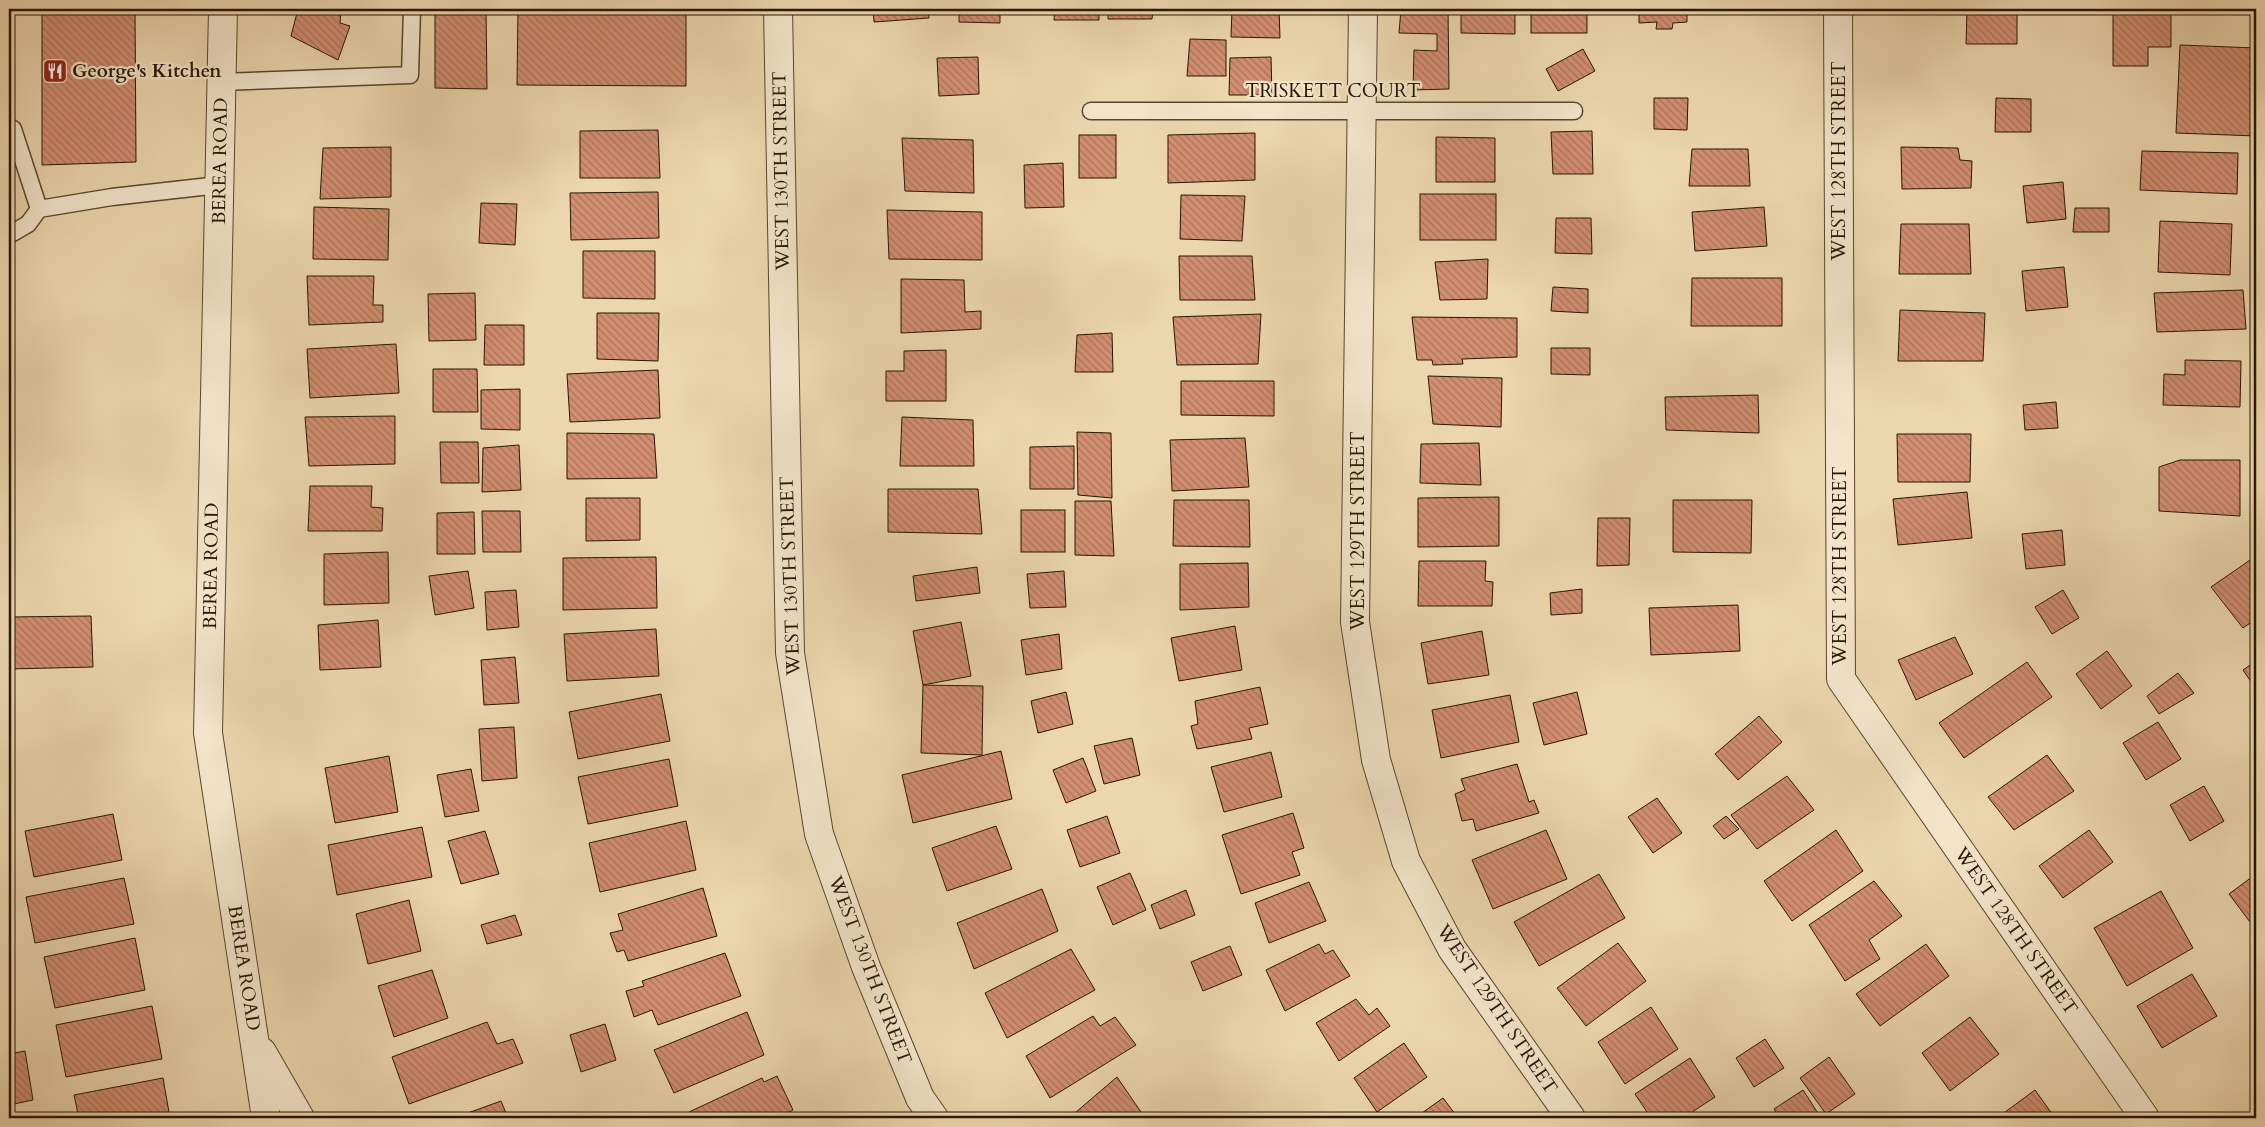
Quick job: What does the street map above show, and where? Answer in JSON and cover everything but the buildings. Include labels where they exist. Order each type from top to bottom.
[{"type":"street","name":"BEREA ROAD","points":[[223,9],[208,733],[266,1118]]},
{"type":"street","name":"WEST 130TH STREET","points":[[778,9],[790,653],[819,834],[866,967],[920,1098],[934,1118]]},
{"type":"street","name":"WEST 129TH STREET","points":[[1362,9],[1355,622],[1376,760],[1406,861],[1452,949],[1570,1118]]},
{"type":"street","name":"WEST 128TH STREET","points":[[1838,9],[1841,679],[2145,1118]]},
{"type":"street","points":[[254,1037],[300,1118]]},
{"type":"lane","points":[[221,82],[410,75],[412,9]]},
{"type":"lane","name":"TRISKETT COURT","points":[[1091,111],[1574,111]]},
{"type":"lane","points":[[9,127],[13,129],[40,209]]},
{"type":"lane","points":[[9,235],[28,224],[40,209],[112,197],[219,185]]},
{"type":"place","name":"George's Kitchen","points":[[55,71]]}]
